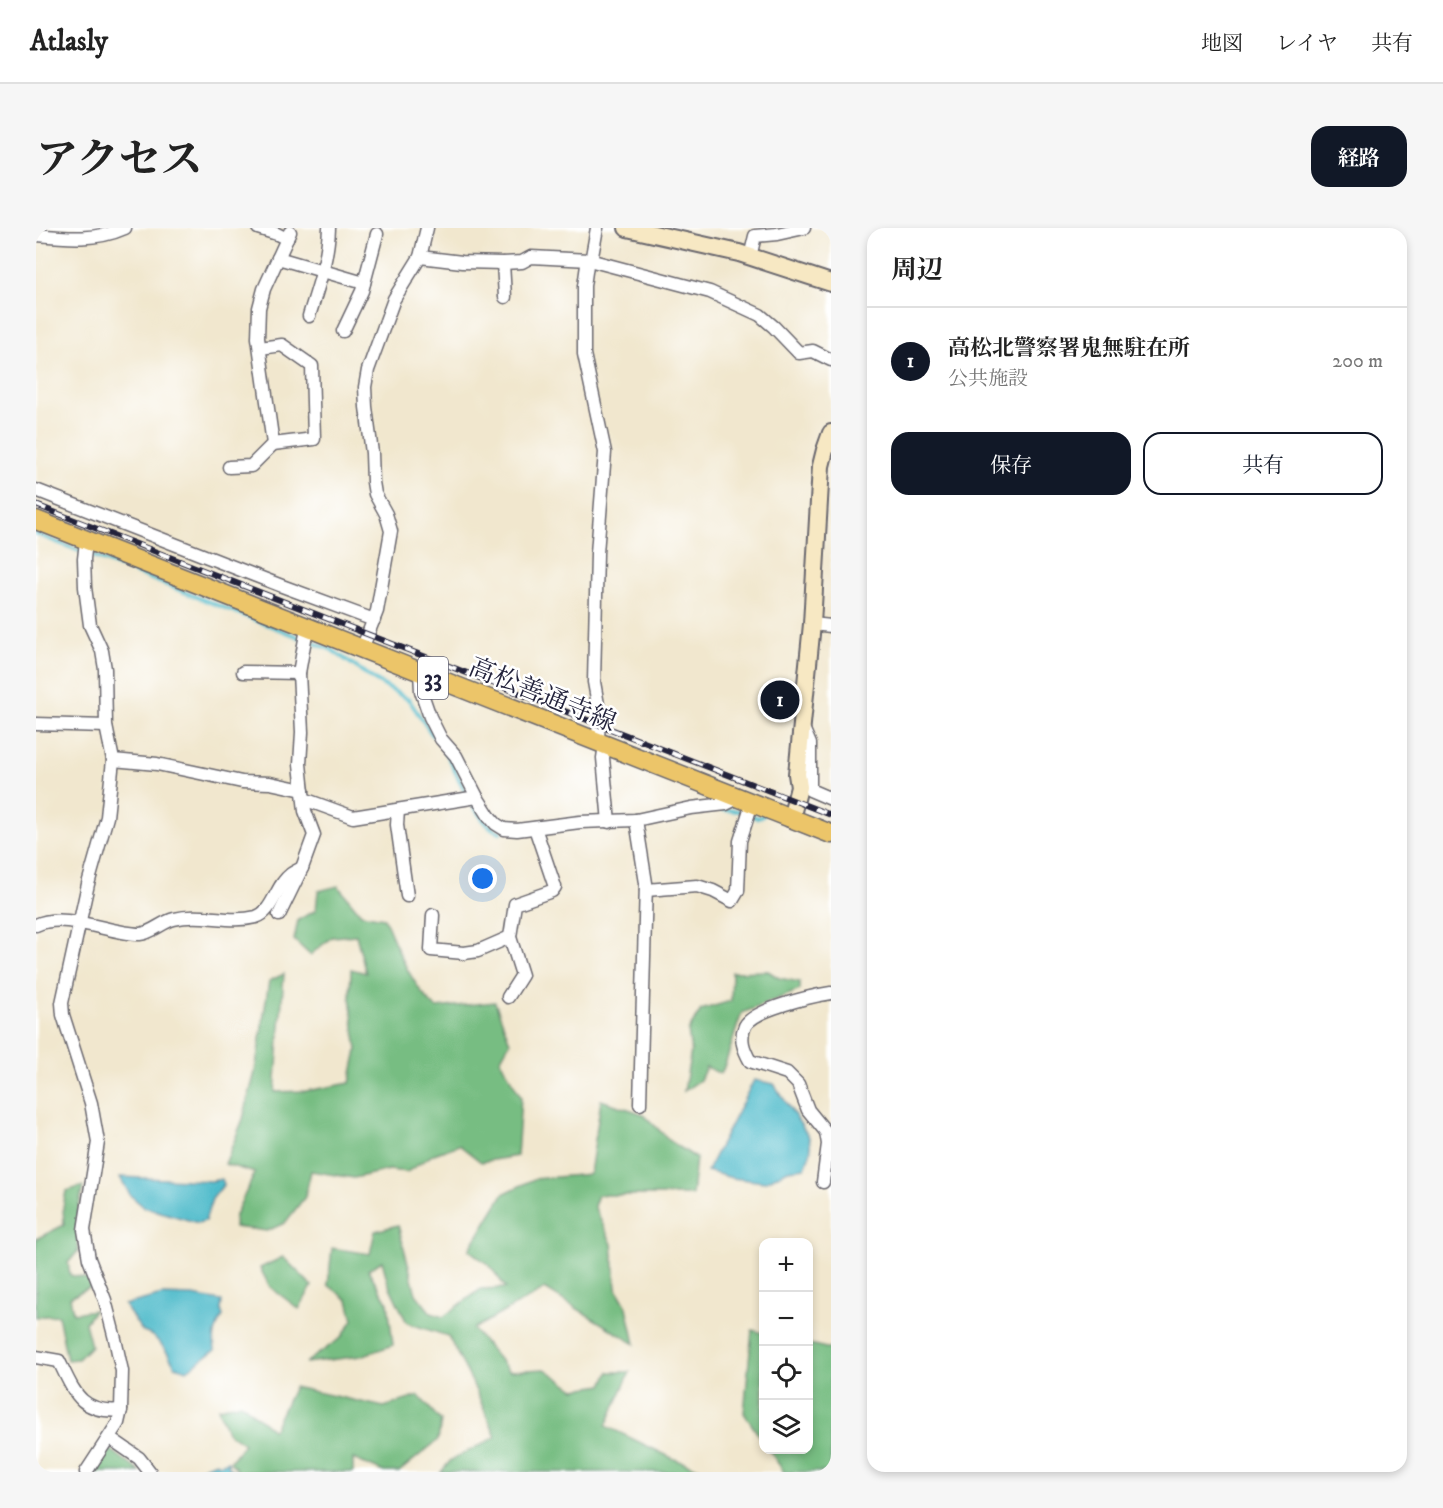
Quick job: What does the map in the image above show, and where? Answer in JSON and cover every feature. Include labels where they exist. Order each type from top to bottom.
[{"type":"main road","name":"高松善通寺線","points":[[36,520],[831,834]]},
{"type":"street","points":[[36,235],[58,232],[94,238],[125,228]]},
{"type":"street","points":[[258,228],[288,236],[264,289],[259,308],[260,348],[273,444]]},
{"type":"street","points":[[309,316],[323,272],[328,246],[328,228]]},
{"type":"street","points":[[362,649],[377,611],[391,531],[386,514],[375,494],[365,387],[369,364],[394,299],[420,257],[427,228]]},
{"type":"street","points":[[597,228],[584,286],[584,354],[605,452],[597,553],[597,637],[594,682],[599,710],[609,822]]},
{"type":"street","points":[[627,228],[750,257],[831,283]]},
{"type":"street","points":[[750,257],[755,236],[804,228]]},
{"type":"street","points":[[343,331],[364,283],[377,234]]},
{"type":"street","points":[[420,257],[462,262],[503,263],[522,262],[531,257],[589,260],[710,292],[760,315],[799,353],[813,351],[831,360]]},
{"type":"street","points":[[278,258],[364,283]]},
{"type":"street","points":[[503,263],[505,297]]},
{"type":"street","points":[[229,466],[251,466],[273,444],[314,439],[312,366],[282,345],[260,348]]},
{"type":"street","points":[[791,819],[799,787],[797,774],[812,624],[821,466],[831,433]]},
{"type":"street","points":[[36,490],[374,620]]},
{"type":"street","points":[[86,540],[85,587],[90,625],[102,651],[105,669],[106,726],[113,760],[107,817],[88,884],[62,1003],[63,1015],[92,1102],[98,1142],[84,1230],[89,1259],[105,1300],[122,1371],[121,1410],[118,1423],[86,1472]]},
{"type":"street","points":[[812,624],[831,626]]},
{"type":"street","points":[[279,915],[302,868],[314,835],[305,811],[300,764],[302,732],[299,673],[307,628]]},
{"type":"street","points":[[243,672],[299,673]]},
{"type":"street","points":[[420,672],[421,691],[441,740],[456,756],[477,797],[496,824],[504,829],[535,828],[580,822],[636,820],[745,801],[740,841],[738,891],[732,901],[697,886],[646,890]]},
{"type":"street","points":[[36,724],[106,726]]},
{"type":"street","points":[[801,724],[810,744],[810,790],[831,799]]},
{"type":"street","points":[[113,760],[157,764],[242,782],[270,783],[303,794],[353,817],[477,797]]},
{"type":"street","points":[[398,810],[397,825],[407,896]]},
{"type":"street","points":[[636,820],[644,863],[646,890],[640,1104]]},
{"type":"street","points":[[508,998],[522,975],[510,937],[514,904],[552,891],[555,887],[535,828]]},
{"type":"street","points":[[36,925],[40,923],[81,923],[144,934],[171,920],[193,916],[238,920],[255,917],[261,915],[288,875],[302,868]]},
{"type":"street","points":[[433,915],[431,950],[464,953],[478,951],[510,937]]},
{"type":"street","points":[[823,1182],[828,1144],[826,1132],[808,1110],[798,1084],[788,1073],[750,1061],[744,1050],[742,1036],[746,1024],[758,1015],[802,998],[831,993]]},
{"type":"street","points":[[36,1357],[59,1362],[79,1400],[93,1409],[108,1412],[121,1410]]},
{"type":"street","points":[[110,1438],[139,1458],[150,1472]]},
{"type":"green space","points":[[338,886],[361,914],[384,918],[412,977],[436,1008],[495,1002],[510,1042],[500,1060],[521,1097],[517,1156],[481,1162],[459,1145],[434,1154],[407,1172],[389,1170],[354,1178],[311,1171],[305,1197],[285,1223],[267,1231],[234,1227],[235,1215],[255,1173],[225,1164],[243,1119],[255,1072],[269,981],[284,974],[275,1092],[306,1091],[350,1083],[357,1050],[350,997],[351,969],[366,973],[356,935],[332,937],[310,955],[294,940],[298,920],[316,910],[318,891]]},
{"type":"green space","points":[[768,971],[779,978],[800,982],[800,990],[742,1013],[721,1074],[706,1067],[700,1080],[684,1091],[691,1051],[688,1031],[701,1010],[731,1001],[732,972]]},
{"type":"green space","points":[[601,1100],[643,1114],[670,1141],[696,1158],[692,1195],[598,1195],[594,1206],[612,1244],[616,1288],[627,1307],[635,1344],[545,1289],[473,1329],[509,1371],[545,1369],[575,1389],[603,1385],[609,1372],[630,1372],[606,1426],[707,1472],[441,1472],[451,1460],[496,1437],[472,1382],[448,1336],[407,1323],[388,1283],[382,1261],[368,1270],[388,1303],[393,1345],[361,1356],[305,1363],[341,1338],[353,1320],[348,1300],[328,1285],[332,1248],[370,1254],[375,1231],[398,1225],[416,1294],[431,1313],[443,1317],[481,1289],[506,1288],[490,1266],[469,1250],[503,1194],[534,1179],[590,1174]]},
{"type":"green space","points":[[83,1186],[77,1215],[78,1251],[68,1263],[70,1275],[89,1279],[90,1287],[70,1297],[73,1313],[94,1310],[85,1323],[91,1346],[78,1359],[67,1360],[58,1315],[36,1317],[36,1239],[64,1225],[63,1207],[66,1191]]},
{"type":"green space","points":[[283,1257],[312,1286],[299,1309],[270,1287],[260,1268]]},
{"type":"green space","points":[[752,1330],[759,1332],[759,1436],[744,1413]]},
{"type":"green space","points":[[813,1345],[831,1349],[831,1472],[784,1472],[772,1454],[813,1454]]},
{"type":"green space","points":[[294,1387],[384,1407],[419,1396],[441,1421],[438,1440],[399,1472],[384,1472],[353,1459],[353,1472],[239,1472],[230,1462],[244,1444],[227,1432],[218,1408],[241,1403],[273,1430]]},
{"type":"green space","points":[[110,1449],[140,1472],[96,1472]]},
{"type":"water","points":[[754,1080],[774,1084],[809,1137],[811,1151],[805,1168],[788,1170],[765,1182],[732,1178],[707,1171]]},
{"type":"water","points":[[120,1177],[211,1181],[222,1179],[224,1184],[212,1199],[205,1221],[198,1223],[144,1207],[130,1195]]},
{"type":"water","points":[[162,1295],[193,1296],[222,1301],[223,1316],[215,1333],[215,1350],[187,1370],[175,1366],[162,1345],[154,1337],[143,1332],[124,1305]]},
{"type":"water","points":[[228,1461],[229,1468],[236,1472],[199,1472],[203,1467],[216,1462],[220,1464]]},
{"type":"waterway","points":[[36,534],[332,650],[376,681],[409,700],[433,736]]},
{"type":"waterway","points":[[445,752],[477,811],[493,829],[501,832]]},
{"type":"waterway","points":[[723,810],[739,811],[758,818],[764,815]]},
{"type":"railway","points":[[36,505],[831,815]]},
{"type":"place","name":"高松北警察署鬼無駐在所","points":[[780,700]]}]
